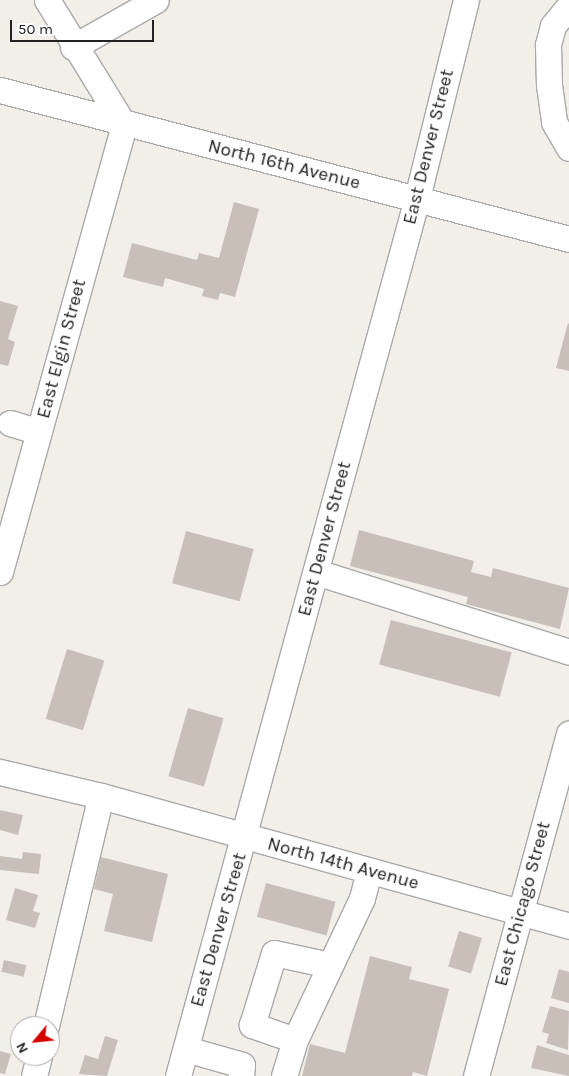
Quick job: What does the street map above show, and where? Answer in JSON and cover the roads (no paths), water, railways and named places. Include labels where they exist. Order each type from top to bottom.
[{"type":"street","points":[[47,0],[73,47],[124,125]]},
{"type":"street","points":[[73,47],[156,0]]},
{"type":"street","name":"East Denver Street","points":[[178,1076],[316,572],[416,198],[466,0]]},
{"type":"street","points":[[569,6],[553,26],[548,45],[549,86],[554,122],[569,148]]},
{"type":"street","name":"North 16th Avenue","points":[[0,90],[124,125],[416,198],[569,239]]},
{"type":"street","name":"East Elgin Street","points":[[0,572],[124,125]]},
{"type":"street","points":[[3,420],[39,432]]},
{"type":"street","points":[[316,572],[569,652]]},
{"type":"street","name":"East Chicago Street","points":[[476,1076],[569,733]]},
{"type":"street","name":"North 14th Avenue","points":[[0,772],[101,796],[569,926]]},
{"type":"street","points":[[48,1016],[101,796]]},
{"type":"street","points":[[284,1076],[296,1040],[362,898],[369,871]]},
{"type":"street","points":[[296,1040],[252,1025],[274,953],[330,965]]},
{"type":"street","points":[[186,1048],[242,1065],[241,1076]]}]
